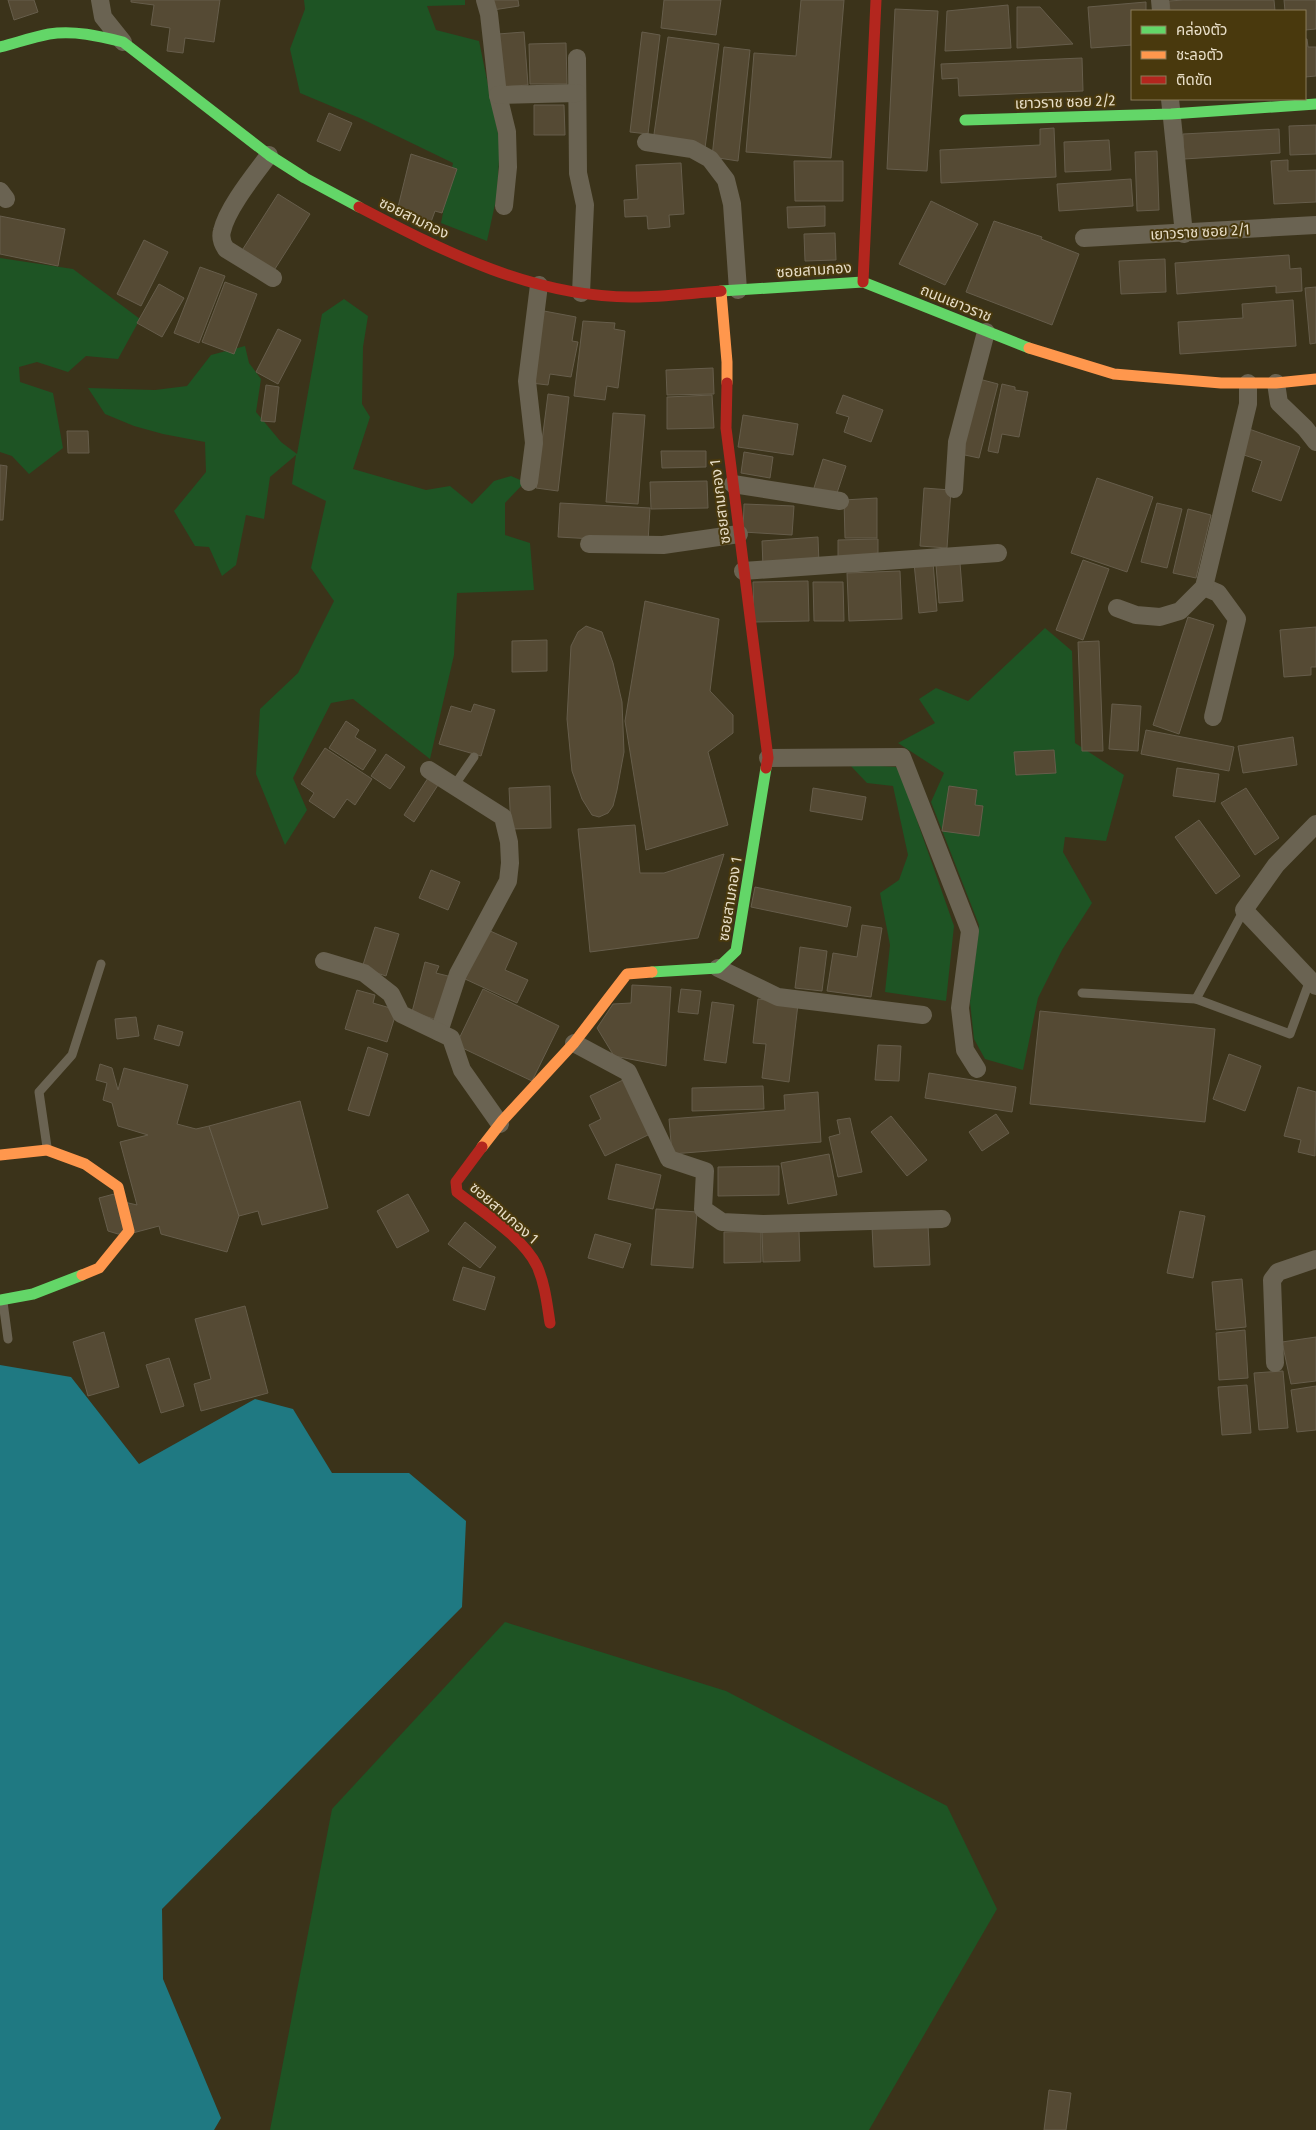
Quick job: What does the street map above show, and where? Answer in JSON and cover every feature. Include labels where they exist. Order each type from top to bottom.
[{"type":"street","points":[[100,0],[103,17],[123,42]]},
{"type":"street","points":[[485,0],[489,14],[498,95],[508,132],[508,167],[504,206]]},
{"type":"street","points":[[863,282],[876,0]]},
{"type":"street","name":"ซอยสามกอง","points":[[0,46],[50,34],[75,33],[97,35],[123,42],[269,155],[350,203],[426,242],[513,278],[539,286],[581,293],[633,297],[863,282]]},
{"type":"street","points":[[578,58],[578,173],[584,205],[581,293]]},
{"type":"street","points":[[498,95],[577,93]]},
{"type":"street","name":"เยาวราช ซอย 2/2","points":[[965,120],[1170,106],[1316,104]]},
{"type":"street","points":[[1170,106],[1184,234]]},
{"type":"street","points":[[646,142],[692,150],[710,160],[726,180],[732,204],[730,291]]},
{"type":"street","points":[[269,155],[228,214],[221,232],[222,242],[226,249],[273,278]]},
{"type":"street","name":"เยาวราช ซอย 2/1","points":[[1084,238],[1184,234],[1316,225]]},
{"type":"street","name":"ถนนเยาวราช","points":[[863,282],[986,332],[1114,374],[1248,383],[1276,383],[1316,379]]},
{"type":"street","points":[[529,482],[534,443],[526,381],[539,286]]},
{"type":"street","name":"ซอยสามกอง 1","points":[[550,1324],[540,1274],[534,1260],[522,1246],[457,1192],[455,1188],[456,1182],[500,1124],[574,1043],[627,974],[718,968],[736,951],[768,758],[726,428],[730,291]]},
{"type":"street","points":[[954,489],[958,442],[986,332]]},
{"type":"street","points":[[1117,608],[1136,615],[1160,617],[1180,611],[1204,587],[1248,404],[1248,383]]},
{"type":"street","points":[[1276,383],[1279,403],[1305,428],[1316,442]]},
{"type":"street","points":[[733,484],[840,501]]},
{"type":"street","points":[[589,544],[663,545],[739,534]]},
{"type":"street","points":[[743,571],[998,553]]},
{"type":"street","points":[[1204,587],[1218,593],[1237,619],[1213,718]]},
{"type":"street","points":[[768,758],[902,757],[970,931],[960,1008],[965,1050],[977,1069]]},
{"type":"street","points":[[429,770],[503,817],[509,842],[510,863],[508,881],[458,974],[439,1032]]},
{"type":"street","points":[[1313,983],[1244,910],[1276,864],[1316,824]]},
{"type":"street","points":[[324,962],[364,973],[391,994],[401,1014],[451,1038],[462,1070],[500,1124]]},
{"type":"street","points":[[718,968],[778,997],[923,1015]]},
{"type":"street","points":[[574,1043],[628,1072],[669,1159],[705,1171],[703,1209],[722,1222],[763,1224],[942,1219]]},
{"type":"street","points":[[0,1155],[47,1150],[85,1164],[118,1187],[129,1231],[99,1268],[33,1294],[1,1300]]},
{"type":"street","points":[[1276,1363],[1272,1284],[1274,1277],[1278,1272],[1316,1259]]},
{"type":"lane","points":[[454,786],[474,757]]},
{"type":"lane","points":[[1196,999],[1244,910]]},
{"type":"lane","points":[[47,1150],[39,1092],[72,1055],[101,964]]},
{"type":"lane","points":[[1082,993],[1196,999],[1290,1034],[1313,983]]},
{"type":"lane","points":[[1,1300],[8,1339]]},
{"type":"green space","points":[[304,0],[465,0],[465,5],[427,6],[436,30],[479,41],[500,143],[497,195],[487,241],[441,223],[453,163],[362,119],[300,93],[290,49],[305,9]]},
{"type":"green space","points":[[0,258],[73,269],[140,319],[118,359],[86,356],[68,372],[37,362],[19,367],[20,382],[53,393],[63,448],[29,474],[12,456],[0,452]]},
{"type":"green space","points":[[344,299],[368,316],[363,347],[362,404],[370,417],[353,469],[426,490],[450,486],[472,504],[494,481],[511,476],[525,482],[505,503],[505,535],[530,543],[534,590],[457,593],[454,655],[430,759],[353,699],[331,703],[293,778],[307,810],[285,845],[256,774],[260,709],[298,673],[334,601],[311,568],[326,501],[292,484],[296,455],[270,477],[264,519],[246,515],[236,565],[222,576],[209,547],[195,546],[174,511],[206,472],[205,442],[134,426],[105,414],[88,388],[155,390],[187,386],[211,355],[245,346],[249,363],[261,379],[256,412],[281,442],[297,454],[322,314]]},
{"type":"green space","points":[[1045,628],[1072,651],[1075,743],[1124,775],[1106,841],[1065,837],[1063,852],[1092,903],[1062,950],[1038,998],[1023,1070],[985,1059],[974,1039],[970,1002],[979,925],[931,802],[944,773],[898,743],[935,723],[919,699],[936,688],[968,701]]},
{"type":"green space","points":[[849,764],[896,767],[901,775],[954,926],[946,1001],[885,992],[890,945],[880,893],[899,880],[908,855],[893,786],[867,783]]},
{"type":"green space","points":[[505,1622],[726,1691],[947,1806],[997,1909],[869,2130],[270,2130],[332,1809]]},
{"type":"water","points":[[0,1365],[71,1377],[139,1464],[255,1399],[293,1409],[332,1473],[409,1473],[466,1521],[462,1607],[162,1909],[163,1979],[221,2118],[214,2130],[0,2130]]},
{"type":"building","points":[[8,0],[34,0],[38,12],[14,20]]},
{"type":"building","points":[[131,0],[220,0],[214,42],[185,38],[183,53],[167,51],[170,28],[151,25],[154,5],[131,2]]},
{"type":"building","points":[[491,0],[518,0],[519,6],[493,10]]},
{"type":"building","points":[[664,0],[721,0],[716,35],[661,28]]},
{"type":"building","points":[[801,0],[844,0],[831,158],[746,152],[754,53],[796,56]]},
{"type":"building","points":[[1274,0],[1275,10],[1170,10],[1169,1]]},
{"type":"building","points":[[1284,0],[1316,0],[1316,29],[1306,30],[1306,10],[1285,10]]},
{"type":"building","points":[[1146,2],[1146,10],[1131,10],[1131,45],[1091,48],[1088,7]]},
{"type":"building","points":[[1008,5],[1011,48],[945,51],[947,11]]},
{"type":"building","points":[[1017,7],[1040,7],[1073,44],[1017,48]]},
{"type":"building","points":[[895,9],[938,11],[927,171],[887,169]]},
{"type":"building","points":[[524,32],[528,85],[502,87],[498,34]]},
{"type":"building","points":[[642,32],[660,35],[648,134],[630,132]]},
{"type":"building","points":[[668,37],[719,44],[705,148],[653,141]]},
{"type":"building","points":[[1306,39],[1308,47],[1316,47],[1316,76],[1306,77]]},
{"type":"building","points":[[566,43],[567,84],[530,84],[529,44]]},
{"type":"building","points":[[724,47],[750,50],[738,161],[712,157]]},
{"type":"building","points":[[1082,58],[1083,91],[959,96],[958,78],[942,79],[941,64]]},
{"type":"building","points":[[534,105],[564,105],[565,135],[534,135]]},
{"type":"building","points":[[329,113],[352,123],[340,151],[317,141]]},
{"type":"building","points":[[1316,125],[1316,154],[1290,155],[1289,126]]},
{"type":"building","points":[[1054,128],[1056,177],[941,183],[940,150],[1040,145],[1040,129]]},
{"type":"building","points":[[1279,129],[1280,153],[1184,159],[1183,134]]},
{"type":"building","points":[[1109,140],[1111,170],[1065,172],[1064,142]]},
{"type":"building","points":[[1157,151],[1159,210],[1137,211],[1135,152]]},
{"type":"building","points":[[411,154],[457,169],[442,213],[435,211],[431,222],[398,207]]},
{"type":"building","points":[[1288,160],[1288,171],[1316,170],[1316,202],[1274,204],[1271,161]]},
{"type":"building","points":[[794,161],[843,161],[843,201],[795,201]]},
{"type":"building","points":[[681,163],[684,214],[669,215],[670,227],[648,229],[647,216],[625,217],[624,200],[638,199],[636,165]]},
{"type":"building","points":[[1131,179],[1133,206],[1059,211],[1057,184]]},
{"type":"building","points":[[278,194],[310,214],[273,272],[241,252]]},
{"type":"building","points":[[931,201],[978,224],[945,285],[899,264]]},
{"type":"building","points":[[825,206],[825,226],[788,228],[787,207]]},
{"type":"building","points":[[0,216],[65,229],[58,266],[0,254]]},
{"type":"building","points":[[994,221],[1042,237],[1041,239],[1079,254],[1052,325],[966,292]]},
{"type":"building","points":[[835,233],[836,260],[805,261],[804,234]]},
{"type":"building","points":[[144,240],[168,252],[141,306],[117,294]]},
{"type":"building","points":[[1289,255],[1290,269],[1301,268],[1302,291],[1276,293],[1276,286],[1177,294],[1175,263]]},
{"type":"building","points":[[1165,259],[1166,292],[1121,294],[1119,261]]},
{"type":"building","points":[[200,267],[225,276],[199,343],[174,333]]},
{"type":"building","points":[[225,282],[257,294],[234,354],[202,342]]},
{"type":"building","points":[[159,284],[184,298],[162,337],[137,323]]},
{"type":"building","points":[[1316,287],[1316,343],[1310,344],[1305,288]]},
{"type":"building","points":[[1293,300],[1296,346],[1180,354],[1178,322],[1243,318],[1242,304]]},
{"type":"building","points":[[544,311],[576,317],[572,341],[578,342],[571,377],[550,374],[548,385],[531,383]]},
{"type":"building","points":[[583,321],[615,323],[614,329],[625,331],[618,388],[607,386],[605,400],[574,396]]},
{"type":"building","points":[[278,329],[301,340],[278,384],[256,372]]},
{"type":"building","points":[[713,368],[714,394],[667,395],[666,370]]},
{"type":"building","points":[[979,379],[998,384],[979,458],[960,454]]},
{"type":"building","points":[[1002,384],[1015,387],[1015,390],[1028,392],[1019,437],[1002,434],[998,453],[988,451]]},
{"type":"building","points":[[266,385],[279,387],[275,422],[261,421]]},
{"type":"building","points":[[548,394],[569,397],[558,491],[536,488]]},
{"type":"building","points":[[712,395],[714,428],[667,429],[667,397]]},
{"type":"building","points":[[843,395],[883,410],[871,442],[844,432],[849,417],[836,413]]},
{"type":"building","points":[[613,413],[645,415],[638,504],[606,502]]},
{"type":"building","points":[[743,415],[798,424],[793,455],[738,447]]},
{"type":"building","points":[[1249,429],[1300,447],[1281,501],[1252,491],[1262,461],[1241,454]]},
{"type":"building","points":[[67,431],[88,431],[89,453],[68,453]]},
{"type":"building","points":[[661,451],[706,451],[706,467],[662,468]]},
{"type":"building","points":[[744,452],[773,457],[770,478],[741,473]]},
{"type":"building","points":[[823,459],[846,466],[835,499],[813,491]]},
{"type":"building","points":[[0,465],[7,466],[3,520],[0,520]]},
{"type":"building","points":[[1097,478],[1153,497],[1127,572],[1071,553]]},
{"type":"building","points":[[707,481],[708,508],[651,509],[650,482]]},
{"type":"building","points":[[924,488],[951,490],[947,548],[920,546]]},
{"type":"building","points":[[877,498],[877,538],[845,538],[844,500]]},
{"type":"building","points":[[560,503],[650,508],[648,542],[558,537]]},
{"type":"building","points":[[1157,503],[1182,509],[1167,568],[1141,562]]},
{"type":"building","points":[[744,504],[794,506],[792,535],[743,532]]},
{"type":"building","points":[[1188,509],[1211,515],[1196,578],[1173,573]]},
{"type":"building","points":[[818,537],[819,564],[763,567],[762,541]]},
{"type":"building","points":[[878,539],[878,559],[838,560],[838,540]]},
{"type":"building","points":[[1083,560],[1109,569],[1083,640],[1056,630]]},
{"type":"building","points":[[933,562],[937,611],[919,613],[914,563]]},
{"type":"building","points":[[960,563],[963,601],[939,603],[936,565]]},
{"type":"building","points":[[900,571],[902,619],[849,621],[847,573]]},
{"type":"building","points":[[808,581],[809,621],[754,622],[753,582]]},
{"type":"building","points":[[813,582],[843,582],[844,621],[814,621]]},
{"type":"building","points":[[645,601],[719,619],[710,691],[733,715],[733,733],[708,752],[728,825],[646,850],[625,721]]},
{"type":"building","points":[[1188,617],[1214,625],[1179,734],[1153,725]]},
{"type":"building","points":[[586,626],[602,632],[613,663],[622,702],[624,752],[617,790],[613,806],[608,813],[599,817],[592,815],[582,799],[572,771],[567,719],[571,646],[578,632]]},
{"type":"building","points":[[1316,627],[1316,667],[1311,667],[1311,675],[1284,677],[1280,630]]},
{"type":"building","points":[[547,640],[547,671],[512,672],[512,641]]},
{"type":"building","points":[[1099,641],[1103,751],[1082,751],[1078,642]]},
{"type":"building","points":[[474,704],[495,710],[481,756],[439,744],[451,706],[471,712]]},
{"type":"building","points":[[1112,704],[1141,706],[1138,751],[1109,749]]},
{"type":"building","points":[[346,721],[359,730],[355,737],[376,750],[363,770],[329,748]]},
{"type":"building","points":[[1146,730],[1234,747],[1229,771],[1141,754]]},
{"type":"building","points":[[1293,737],[1297,765],[1243,773],[1238,746]]},
{"type":"building","points":[[325,748],[372,779],[355,805],[347,799],[334,818],[309,801],[314,793],[301,784]]},
{"type":"building","points":[[1054,750],[1056,773],[1016,775],[1014,752]]},
{"type":"building","points":[[386,754],[405,767],[390,789],[371,776]]},
{"type":"building","points":[[1177,768],[1219,774],[1215,802],[1173,796]]},
{"type":"building","points":[[428,778],[438,785],[414,822],[404,815]]},
{"type":"building","points":[[550,786],[551,828],[511,829],[509,788]]},
{"type":"building","points":[[949,786],[977,790],[975,805],[983,806],[979,836],[942,831]]},
{"type":"building","points":[[813,788],[866,797],[862,820],[810,811]]},
{"type":"building","points":[[1246,788],[1279,838],[1255,855],[1221,803]]},
{"type":"building","points":[[1199,820],[1240,876],[1216,894],[1175,837]]},
{"type":"building","points":[[635,825],[640,873],[664,873],[724,854],[698,938],[590,952],[578,829]]},
{"type":"building","points":[[431,870],[460,882],[448,910],[419,898]]},
{"type":"building","points":[[755,887],[851,907],[847,927],[751,907]]},
{"type":"building","points":[[862,925],[882,928],[871,997],[827,991],[833,953],[857,957]]},
{"type":"building","points":[[375,927],[399,934],[386,976],[362,968]]},
{"type":"building","points":[[488,930],[517,943],[505,970],[528,980],[517,1003],[465,979]]},
{"type":"building","points":[[800,947],[827,951],[822,991],[795,988]]},
{"type":"building","points":[[425,962],[439,966],[436,973],[452,977],[440,1021],[412,1012]]},
{"type":"building","points":[[632,985],[671,987],[666,1066],[614,1056],[597,1028],[613,1004],[631,1003]]},
{"type":"building","points":[[483,989],[559,1026],[532,1081],[456,1045]]},
{"type":"building","points":[[681,989],[701,991],[698,1014],[678,1012]]},
{"type":"building","points":[[357,990],[375,995],[373,1003],[397,1010],[387,1042],[345,1029]]},
{"type":"building","points":[[758,999],[798,1004],[789,1082],[762,1078],[766,1044],[753,1043]]},
{"type":"building","points":[[712,1002],[734,1005],[726,1063],[704,1060]]},
{"type":"building","points":[[1040,1011],[1215,1029],[1205,1122],[1030,1104]]},
{"type":"building","points":[[136,1017],[139,1036],[117,1039],[115,1019]]},
{"type":"building","points":[[158,1025],[183,1032],[179,1046],[154,1039]]},
{"type":"building","points":[[878,1045],[901,1046],[899,1081],[875,1080]]},
{"type":"building","points":[[368,1047],[388,1054],[369,1116],[348,1110]]},
{"type":"building","points":[[1229,1054],[1261,1066],[1245,1111],[1213,1099]]},
{"type":"building","points":[[100,1064],[112,1068],[118,1090],[124,1068],[188,1085],[177,1124],[196,1129],[209,1126],[239,1216],[227,1252],[161,1234],[159,1226],[129,1234],[118,1234],[108,1231],[99,1198],[118,1193],[120,1201],[137,1205],[120,1142],[148,1135],[118,1126],[112,1103],[103,1100],[107,1083],[96,1080]]},
{"type":"building","points":[[929,1073],[1016,1087],[1012,1112],[925,1098]]},
{"type":"building","points":[[625,1079],[652,1133],[605,1156],[589,1125],[601,1119],[590,1096]]},
{"type":"building","points":[[763,1086],[764,1109],[692,1111],[692,1088]]},
{"type":"building","points":[[1298,1087],[1316,1092],[1315,1156],[1298,1152],[1301,1140],[1284,1136]]},
{"type":"building","points":[[818,1092],[821,1142],[672,1154],[669,1119],[785,1110],[784,1095]]},
{"type":"building","points":[[300,1101],[328,1208],[262,1225],[258,1211],[239,1216],[209,1126]]},
{"type":"building","points":[[996,1114],[1009,1133],[982,1151],[969,1132]]},
{"type":"building","points":[[891,1116],[927,1160],[907,1176],[871,1132]]},
{"type":"building","points":[[850,1118],[862,1172],[838,1177],[829,1137],[840,1134],[837,1120]]},
{"type":"building","points":[[829,1154],[837,1195],[788,1204],[781,1163]]},
{"type":"building","points":[[616,1164],[661,1175],[653,1209],[608,1199]]},
{"type":"building","points":[[779,1166],[779,1195],[718,1196],[718,1167]]},
{"type":"building","points":[[408,1194],[429,1231],[397,1248],[377,1211]]},
{"type":"building","points":[[656,1209],[697,1212],[693,1268],[651,1265]]},
{"type":"building","points":[[1180,1211],[1205,1216],[1193,1278],[1167,1273]]},
{"type":"building","points":[[465,1222],[496,1247],[480,1268],[448,1244]]},
{"type":"building","points":[[928,1225],[930,1265],[874,1267],[872,1227]]},
{"type":"building","points":[[761,1231],[761,1262],[724,1263],[724,1232]]},
{"type":"building","points":[[762,1231],[799,1231],[800,1261],[763,1262]]},
{"type":"building","points":[[595,1234],[631,1244],[623,1268],[588,1258]]},
{"type":"building","points":[[463,1267],[495,1277],[485,1310],[453,1300]]},
{"type":"building","points":[[1242,1279],[1246,1327],[1216,1330],[1212,1282]]},
{"type":"building","points":[[245,1306],[268,1393],[201,1411],[194,1384],[211,1379],[195,1319]]},
{"type":"building","points":[[1245,1330],[1248,1378],[1219,1380],[1216,1333]]},
{"type":"building","points":[[104,1332],[119,1387],[88,1396],[73,1342]]},
{"type":"building","points":[[1316,1337],[1316,1381],[1291,1384],[1282,1342]]},
{"type":"building","points":[[169,1358],[184,1406],[161,1413],[146,1365]]},
{"type":"building","points":[[1283,1371],[1288,1428],[1259,1430],[1254,1373]]},
{"type":"building","points":[[1247,1385],[1251,1433],[1222,1435],[1218,1387]]},
{"type":"building","points":[[1316,1386],[1316,1430],[1297,1432],[1291,1390]]},
{"type":"building","points":[[1049,2090],[1071,2093],[1066,2130],[1044,2130]]},
{"type":"traffic: fast","points":[[0,47],[43,35],[58,33],[86,34],[123,42],[269,155],[305,178],[359,207]]},
{"type":"traffic: fast","points":[[965,120],[1171,114],[1316,104]]},
{"type":"traffic: fast","points":[[721,291],[863,282],[1029,348]]},
{"type":"traffic: fast","points":[[652,972],[718,968],[736,951],[766,768]]},
{"type":"traffic: fast","points":[[0,1300],[33,1294],[82,1275]]},
{"type":"traffic: slow","points":[[721,292],[727,383]]},
{"type":"traffic: slow","points":[[1029,348],[1114,374],[1221,383],[1276,383],[1316,379]]},
{"type":"traffic: slow","points":[[482,1147],[503,1120],[574,1043],[627,974],[652,972]]},
{"type":"traffic: slow","points":[[0,1155],[47,1150],[85,1164],[118,1187],[129,1231],[99,1268],[82,1275]]},
{"type":"traffic: jam","points":[[863,282],[876,0]]},
{"type":"traffic: jam","points":[[359,207],[458,256],[526,281],[561,290],[597,295],[634,297],[721,291]]},
{"type":"traffic: jam","points":[[727,383],[726,428],[768,758],[766,768]]},
{"type":"traffic: jam","points":[[482,1147],[456,1182],[457,1192],[512,1235],[531,1255],[542,1280],[550,1323]]}]
